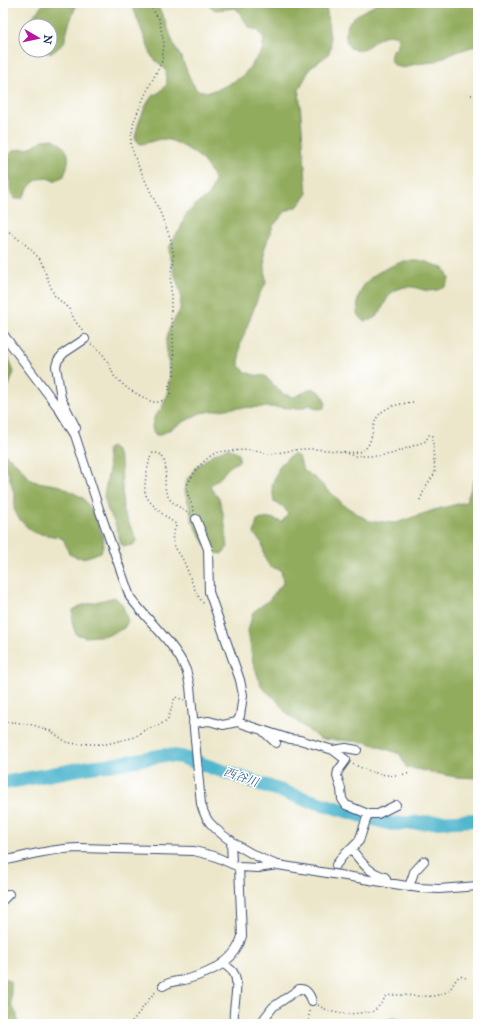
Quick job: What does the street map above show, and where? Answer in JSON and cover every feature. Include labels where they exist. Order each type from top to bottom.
[{"type":"street","points":[[3,334],[57,406],[75,435],[130,597],[177,653],[186,668],[190,686],[201,804],[204,814],[210,823],[231,840],[263,860],[278,865],[409,887],[439,889],[478,886]]},
{"type":"street","points":[[75,435],[76,427],[61,398],[56,366],[58,360],[64,353],[85,340]]},
{"type":"street","points":[[196,519],[208,549],[209,592],[240,680],[243,695],[240,716],[237,722]]},
{"type":"street","points":[[193,723],[209,722],[223,725],[237,722],[333,750],[346,760],[338,771],[337,776],[342,799],[346,805],[367,817],[378,814],[396,805]]},
{"type":"street","points":[[261,730],[276,743]]},
{"type":"street","points":[[333,750],[346,748],[357,750]]},
{"type":"street","points":[[336,865],[346,852],[359,841],[367,817]]},
{"type":"street","points":[[163,986],[168,982],[202,974],[218,967],[228,960],[240,944],[242,936],[236,866],[231,840]]},
{"type":"street","points":[[3,861],[43,851],[62,848],[78,848],[194,851],[214,856],[236,866],[258,868],[278,865]]},
{"type":"street","points":[[351,849],[374,874],[385,877],[388,884]]},
{"type":"street","points":[[409,887],[414,872],[424,861]]},
{"type":"street","points":[[223,963],[233,971],[238,981],[233,1013],[234,1022],[236,1024]]},
{"type":"street","points":[[260,1024],[273,1007],[299,989],[302,988],[307,991],[312,1002]]},
{"type":"path","points":[[3,227],[26,245],[40,259],[54,295],[69,309],[75,321],[84,333],[85,340],[102,353],[114,376],[128,389],[152,402],[167,399],[170,394],[169,386],[174,374],[172,357],[174,347],[171,311],[171,280],[174,257],[171,240],[160,212],[137,163],[130,138],[134,120],[162,61],[164,44],[159,19],[148,3]]},
{"type":"path","points":[[467,94],[478,96]]},
{"type":"path","points":[[196,519],[188,495],[187,485],[197,468],[209,457],[223,451],[249,450],[270,454],[302,449],[355,453],[362,451],[368,446],[378,416],[392,406],[413,402]]},
{"type":"path","points":[[339,451],[355,456],[379,456],[391,454],[426,441],[429,435],[433,436],[434,440],[432,450],[435,473],[426,486],[419,502]]},
{"type":"path","points":[[196,519],[170,500],[165,491],[166,464],[162,456],[158,453],[153,453],[150,457],[145,493],[148,500],[162,514],[176,524],[176,528],[173,532],[173,542],[190,573],[197,593],[206,606]]},
{"type":"path","points":[[3,722],[20,723],[51,731],[66,742],[76,744],[107,744],[135,737],[146,730],[160,725],[168,719],[175,697],[191,703]]},
{"type":"path","points":[[346,760],[371,772],[386,776],[399,776],[411,773]]},
{"type":"path","points":[[309,1024],[309,1010],[312,1002],[332,1012],[359,1014],[374,1011],[388,996],[425,996],[440,994],[449,990],[456,979],[460,976],[466,978]]},
{"type":"path","points":[[129,1024],[150,998],[163,986]]},
{"type":"green space","points":[[44,3],[77,3],[64,43],[58,48],[58,18],[33,18]]},
{"type":"green space","points":[[131,3],[156,3],[165,20],[174,45],[182,59],[191,81],[197,90],[208,92],[221,88],[242,77],[262,51],[264,39],[258,30],[250,28],[236,8],[215,10],[206,3],[326,3],[331,47],[328,55],[311,67],[299,89],[307,195],[298,206],[286,211],[273,226],[264,250],[266,283],[259,295],[240,345],[239,366],[246,372],[254,375],[265,376],[283,394],[294,397],[313,388],[322,394],[326,404],[324,408],[318,409],[310,405],[301,408],[233,408],[200,413],[160,435],[156,435],[153,432],[152,426],[155,415],[162,408],[170,377],[166,343],[169,329],[180,310],[181,294],[170,259],[169,248],[180,230],[185,216],[195,205],[209,196],[215,180],[208,167],[200,158],[177,143],[161,139],[140,144],[135,138],[145,107],[152,96],[160,92],[167,84],[166,70],[152,57]]},
{"type":"green space","points":[[377,3],[478,3],[478,45],[453,53],[434,62],[415,64],[404,68],[395,66],[390,60],[392,50],[398,48],[397,35],[384,36],[364,48],[350,48],[346,38],[346,28],[348,24],[355,16]]},
{"type":"green space","points":[[54,139],[64,147],[68,155],[68,164],[64,176],[54,181],[44,178],[39,179],[31,185],[23,198],[15,199],[10,191],[10,176],[7,157],[14,150],[28,149],[43,140]]},
{"type":"green space","points":[[404,261],[424,261],[445,269],[449,279],[445,287],[431,291],[413,287],[396,290],[388,298],[376,317],[371,320],[364,321],[357,314],[358,297],[366,282],[377,273]]},
{"type":"green space","points":[[3,347],[6,350],[14,372],[8,389],[3,395]]},
{"type":"green space","points":[[111,447],[117,452],[121,463],[123,511],[137,540],[133,545],[125,546],[121,544],[115,523],[108,511],[104,496],[109,469],[107,449]]},
{"type":"green space","points":[[227,448],[239,454],[239,461],[228,468],[221,477],[210,486],[219,499],[224,516],[228,547],[222,554],[210,552],[192,521],[185,491],[187,479],[197,466],[212,455]]},
{"type":"green space","points":[[3,454],[18,465],[32,481],[61,486],[83,498],[96,517],[104,542],[101,552],[85,558],[69,554],[64,540],[59,537],[35,533],[19,519],[14,509],[15,497],[8,472],[3,464]]},
{"type":"green space","points":[[293,454],[299,457],[303,470],[315,478],[345,506],[369,521],[396,523],[434,510],[466,502],[478,469],[478,778],[455,777],[406,767],[400,754],[366,742],[320,739],[287,714],[275,698],[262,688],[253,662],[248,631],[253,612],[268,601],[283,583],[281,570],[270,567],[265,558],[262,543],[254,534],[257,520],[271,518],[282,522],[288,514],[284,507],[274,502],[272,485],[280,465]]},
{"type":"green space","points":[[115,597],[122,604],[128,621],[124,628],[109,635],[85,637],[76,634],[72,623],[73,610],[80,606]]},
{"type":"green space","points":[[3,977],[11,982],[11,1004],[17,1015],[18,1024],[3,1024]]},
{"type":"green space","points":[[394,1017],[404,1020],[409,1024],[384,1024],[385,1021]]},
{"type":"waterway","name":"西谷川","points":[[3,783],[165,755],[181,757],[302,798],[391,824],[478,820]]}]
